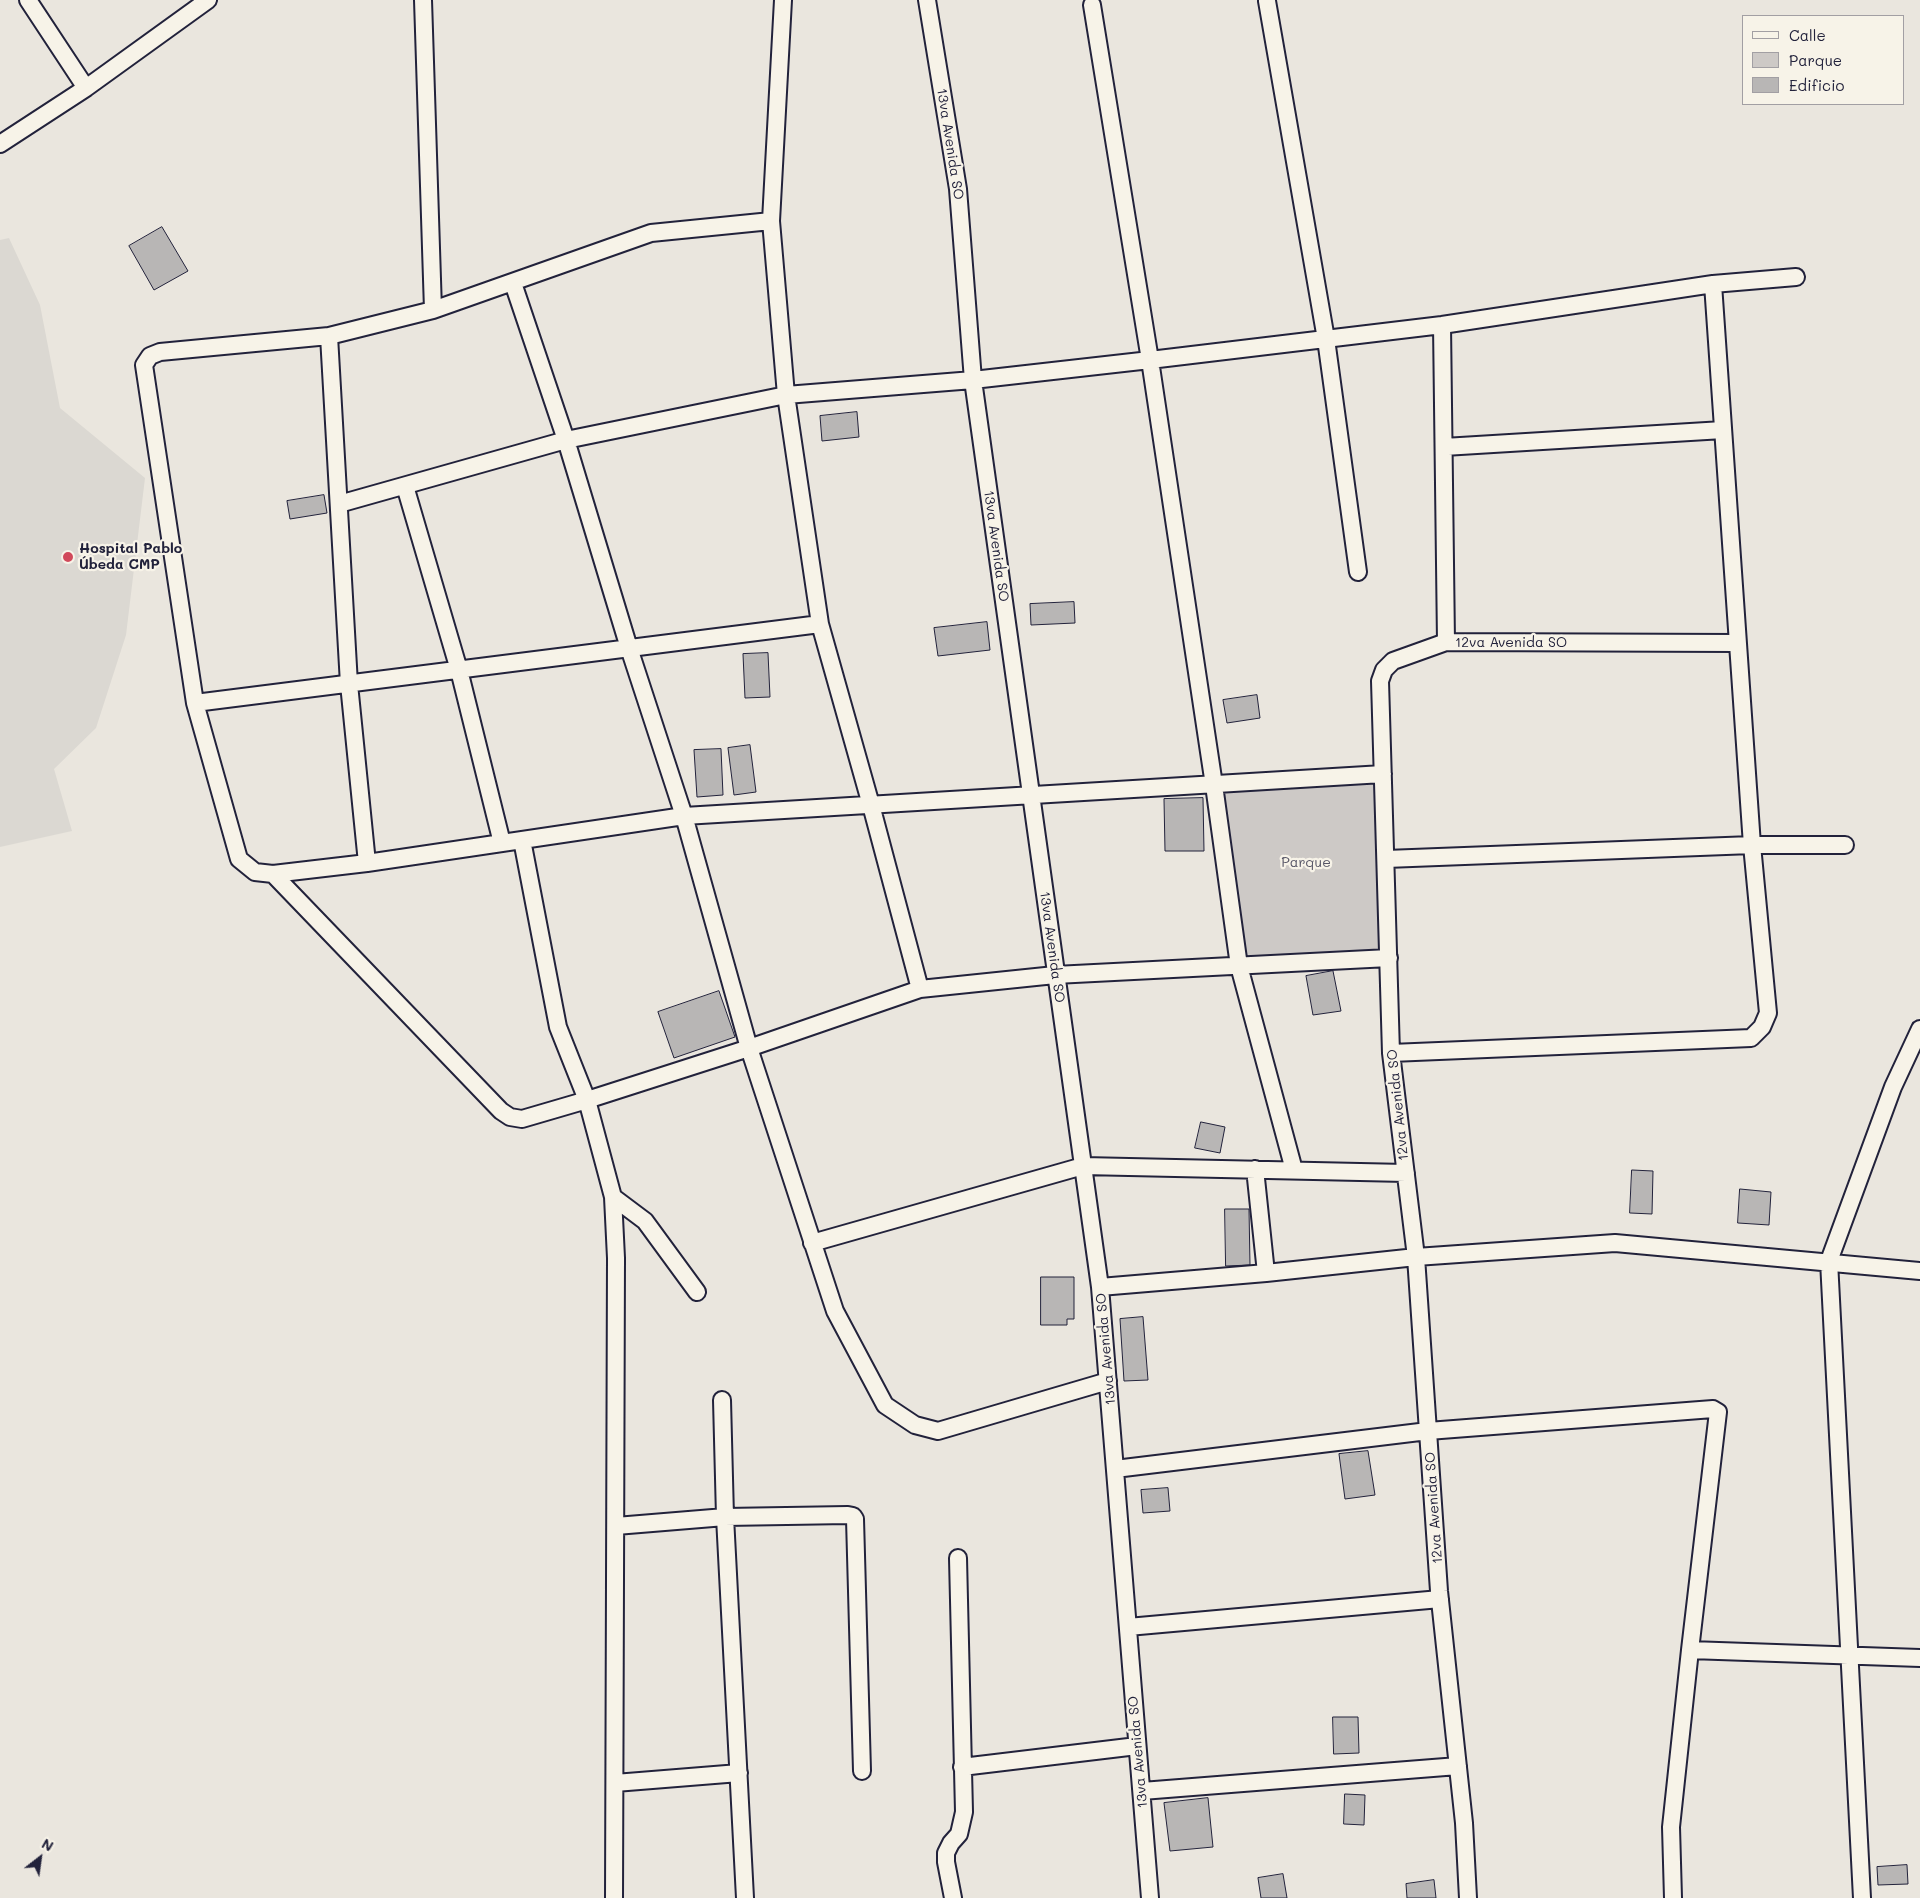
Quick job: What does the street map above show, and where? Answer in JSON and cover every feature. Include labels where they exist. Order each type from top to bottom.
[{"type":"street","points":[[28,0],[86,88]]},
{"type":"street","points":[[0,144],[86,88],[208,0]]},
{"type":"street","points":[[423,0],[433,310]]},
{"type":"street","points":[[783,0],[771,221],[786,395],[820,624],[920,989]]},
{"type":"street","name":"13va Avenida SO","points":[[927,0],[958,189],[973,380],[1100,1287],[1150,1898]]},
{"type":"street","points":[[1267,1],[1326,339],[1358,572]]},
{"type":"street","points":[[1092,5],[1150,360],[1214,785],[1239,966],[1294,1170]]},
{"type":"street","points":[[771,221],[651,233],[433,310],[329,336],[160,352],[150,356],[144,365],[195,703],[240,859],[255,872],[273,874],[367,863],[684,816],[1384,774]]},
{"type":"street","points":[[338,504],[566,440],[786,395],[973,380],[1150,360],[1442,325],[1713,284],[1796,277]]},
{"type":"street","points":[[513,283],[566,440],[629,648],[684,816],[749,1048],[812,1243],[835,1311],[886,1406],[915,1425],[938,1431],[1108,1381]]},
{"type":"street","points":[[1391,1053],[1751,1038],[1762,1027],[1768,1013],[1752,845],[1713,284]]},
{"type":"street","points":[[1442,325],[1446,642]]},
{"type":"street","points":[[329,336],[349,684],[367,863]]},
{"type":"street","points":[[1444,447],[1723,430]]},
{"type":"street","points":[[405,486],[459,670],[502,843]]},
{"type":"street","points":[[195,703],[820,624]]},
{"type":"street","name":"12va Avenida SO","points":[[1468,1898],[1464,1823],[1440,1599],[1416,1257],[1391,1053],[1380,681],[1384,670],[1394,661],[1446,642],[1738,643]]},
{"type":"street","points":[[522,840],[558,1027],[586,1100],[613,1197],[616,1258],[614,1898]]},
{"type":"street","points":[[1386,859],[1752,845],[1845,846]]},
{"type":"street","points":[[273,874],[500,1111],[510,1117],[522,1119],[749,1048],[920,989],[1055,975],[1389,958]]},
{"type":"street","points":[[1862,1898],[1829,1261],[1893,1087],[1920,1029]]},
{"type":"street","points":[[812,1243],[1083,1166],[1406,1173]]},
{"type":"street","points":[[1255,1169],[1266,1273]]},
{"type":"street","points":[[613,1197],[645,1220],[697,1292]]},
{"type":"street","points":[[1100,1287],[1266,1273],[1416,1257],[1615,1243],[1829,1261],[1920,1271]]},
{"type":"street","points":[[722,1400],[725,1517],[745,1898]]},
{"type":"street","points":[[1115,1469],[1428,1431],[1716,1410],[1718,1412],[1671,1827],[1673,1898]]},
{"type":"street","points":[[616,1526],[725,1517],[848,1515],[855,1519],[862,1771]]},
{"type":"street","points":[[953,1898],[946,1853],[951,1843],[959,1834],[964,1812],[958,1558]]},
{"type":"street","points":[[1128,1627],[1440,1599]]},
{"type":"street","points":[[1690,1650],[1920,1658]]},
{"type":"street","points":[[962,1767],[1137,1746]]},
{"type":"street","points":[[1142,1791],[1458,1766]]},
{"type":"street","points":[[615,1783],[738,1774]]},
{"type":"shaded area","name":"Hospital Pablo Úbeda CMP","points":[[9,238],[40,305],[60,408],[145,478],[126,635],[96,728],[54,769],[72,831],[0,847],[0,240]]},
{"type":"green space","name":"Parque","points":[[1383,774],[1389,958],[1239,966],[1214,785]]},
{"type":"building","points":[[162,227],[188,271],[154,290],[129,246]]},
{"type":"building","points":[[857,412],[859,437],[822,441],[820,416]]},
{"type":"building","points":[[324,495],[327,513],[290,519],[287,501]]},
{"type":"building","points":[[1074,602],[1075,623],[1031,625],[1030,604]]},
{"type":"building","points":[[987,622],[990,650],[938,656],[934,628]]},
{"type":"building","points":[[768,653],[770,697],[745,698],[743,654]]},
{"type":"building","points":[[1257,695],[1260,718],[1227,723],[1223,700]]},
{"type":"building","points":[[750,745],[756,792],[734,795],[728,748]]},
{"type":"building","points":[[721,749],[723,795],[697,797],[694,750]]},
{"type":"building","points":[[1203,798],[1204,851],[1165,851],[1164,799]]},
{"type":"building","points":[[1333,971],[1341,1011],[1313,1015],[1306,976]]},
{"type":"building","points":[[719,991],[735,1037],[674,1058],[658,1012]]},
{"type":"building","points":[[1201,1122],[1225,1127],[1220,1153],[1195,1148]]},
{"type":"building","points":[[1632,1170],[1653,1171],[1652,1214],[1630,1213]]},
{"type":"building","points":[[1740,1189],[1771,1192],[1769,1225],[1738,1223]]},
{"type":"building","points":[[1225,1209],[1249,1209],[1250,1265],[1226,1266]]},
{"type":"building","points":[[1041,1277],[1074,1277],[1074,1319],[1067,1319],[1067,1325],[1041,1325]]},
{"type":"building","points":[[1143,1317],[1148,1380],[1124,1381],[1120,1319]]},
{"type":"building","points":[[1368,1451],[1375,1495],[1345,1499],[1339,1454]]},
{"type":"building","points":[[1168,1488],[1170,1511],[1143,1513],[1141,1490]]},
{"type":"building","points":[[1333,1717],[1358,1717],[1359,1753],[1334,1754]]},
{"type":"building","points":[[1345,1794],[1365,1795],[1364,1825],[1344,1824]]},
{"type":"building","points":[[1208,1798],[1213,1847],[1170,1851],[1164,1803]]},
{"type":"building","points":[[1907,1865],[1908,1884],[1878,1885],[1877,1867]]},
{"type":"building","points":[[1283,1874],[1287,1898],[1261,1898],[1258,1878]]},
{"type":"building","points":[[1434,1880],[1436,1898],[1407,1898],[1406,1884]]},
{"type":"place","name":"Hospital Pablo Úbeda CMP","points":[[68,557]]}]
